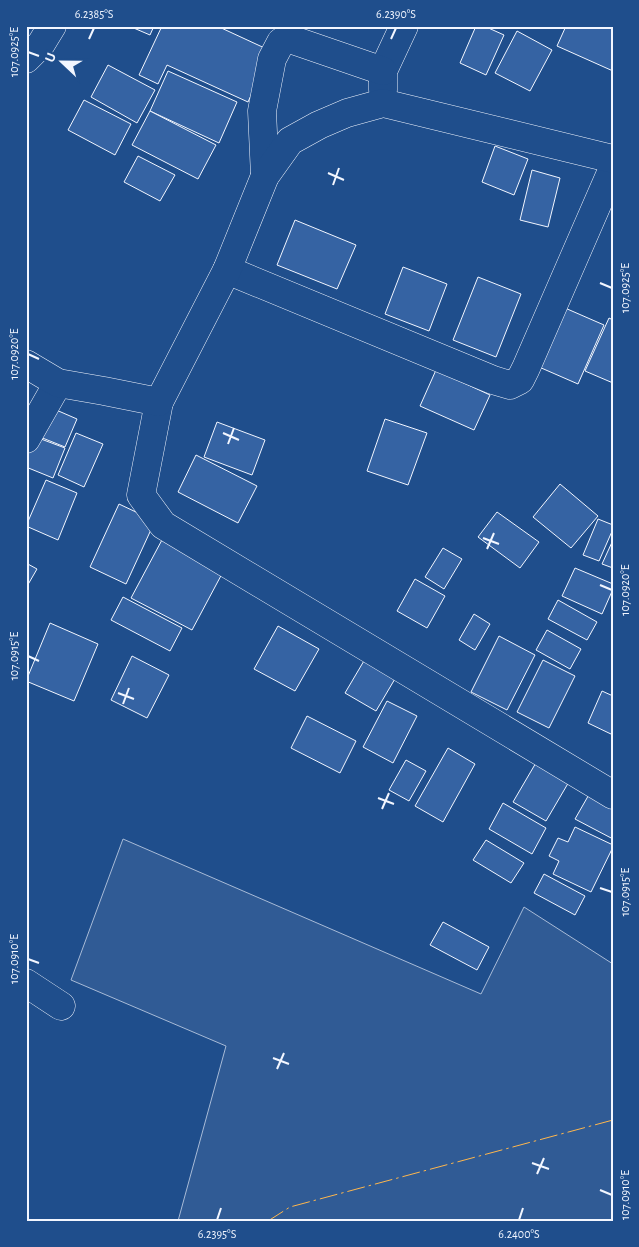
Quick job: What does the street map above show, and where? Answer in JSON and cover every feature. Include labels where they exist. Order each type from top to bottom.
[{"type":"street","points":[[26,59],[41,44],[52,26]]},
{"type":"street","points":[[383,104],[383,71],[404,26]]},
{"type":"street","points":[[265,176],[262,111],[272,59],[280,42],[287,38],[383,71]]},
{"type":"street","points":[[613,159],[383,104],[346,113],[290,141],[265,176],[227,270],[159,402],[141,495],[163,525],[613,795]]},
{"type":"street","points":[[227,270],[493,380],[510,385],[520,380],[526,368],[613,168]]},
{"type":"street","points":[[26,364],[58,383],[159,402]]},
{"type":"street","points":[[26,439],[58,383]]},
{"type":"street","points":[[26,983],[61,1006]]},
{"type":"shaded area","points":[[123,839],[481,994],[524,907],[613,964],[613,1221],[178,1221],[226,1046],[71,980]]},
{"type":"building","points":[[129,26],[154,26],[150,35]]},
{"type":"building","points":[[162,26],[217,26],[271,51],[248,102],[167,65],[158,84],[139,75]]},
{"type":"building","points":[[476,26],[484,26],[504,35],[486,75],[460,63]]},
{"type":"building","points":[[566,26],[613,26],[613,71],[557,46]]},
{"type":"building","points":[[517,31],[552,50],[530,91],[495,73]]},
{"type":"building","points":[[108,65],[155,90],[137,123],[91,97]]},
{"type":"building","points":[[168,71],[237,102],[219,143],[150,111]]},
{"type":"building","points":[[84,100],[131,124],[115,155],[68,130]]},
{"type":"building","points":[[150,111],[216,145],[198,179],[132,145]]},
{"type":"building","points":[[495,146],[528,159],[514,195],[482,182]]},
{"type":"building","points":[[138,156],[175,175],[160,201],[124,182]]},
{"type":"building","points":[[532,170],[560,178],[548,227],[520,220]]},
{"type":"building","points":[[295,220],[356,245],[337,289],[277,265]]},
{"type":"building","points":[[403,267],[447,284],[429,331],[385,314]]},
{"type":"building","points":[[478,277],[521,294],[496,357],[453,340]]},
{"type":"building","points":[[565,308],[604,325],[578,384],[539,367]]},
{"type":"building","points":[[609,318],[613,320],[613,383],[585,371]]},
{"type":"building","points":[[436,370],[490,395],[474,430],[420,406]]},
{"type":"building","points":[[47,406],[77,419],[65,447],[35,435]]},
{"type":"building","points":[[385,419],[427,433],[408,485],[367,471]]},
{"type":"building","points":[[217,422],[265,440],[252,475],[204,457]]},
{"type":"building","points":[[76,433],[103,444],[84,487],[58,475]]},
{"type":"building","points":[[33,436],[65,448],[53,478],[26,467],[26,453]]},
{"type":"building","points":[[196,455],[257,486],[238,523],[178,492]]},
{"type":"building","points":[[46,480],[77,493],[58,540],[26,526]]},
{"type":"building","points":[[560,484],[598,516],[571,548],[533,517]]},
{"type":"building","points":[[119,504],[155,521],[126,584],[90,567]]},
{"type":"building","points":[[497,512],[539,542],[520,568],[478,537]]},
{"type":"building","points":[[598,519],[613,525],[599,561],[583,555]]},
{"type":"building","points":[[163,538],[224,570],[192,630],[131,598]]},
{"type":"building","points":[[613,540],[613,568],[602,564]]},
{"type":"building","points":[[443,548],[462,559],[444,589],[425,577]]},
{"type":"building","points":[[26,563],[37,569],[26,588]]},
{"type":"building","points":[[575,568],[613,584],[613,589],[602,614],[562,596]]},
{"type":"building","points":[[415,579],[445,596],[427,628],[397,611]]},
{"type":"building","points":[[123,597],[182,628],[170,651],[111,620]]},
{"type":"building","points":[[558,600],[597,622],[587,640],[548,619]]},
{"type":"building","points":[[474,614],[490,624],[475,650],[459,640]]},
{"type":"building","points":[[50,623],[98,644],[74,701],[26,681]]},
{"type":"building","points":[[278,626],[319,649],[295,691],[254,669]]},
{"type":"building","points":[[547,630],[581,649],[570,669],[536,650]]},
{"type":"building","points":[[499,636],[535,655],[507,710],[471,692]]},
{"type":"building","points":[[368,654],[399,672],[376,711],[345,693]]},
{"type":"building","points":[[132,656],[169,675],[147,718],[111,700]]},
{"type":"building","points":[[543,660],[575,676],[549,728],[517,712]]},
{"type":"building","points":[[602,691],[613,696],[613,735],[588,723]]},
{"type":"building","points":[[387,701],[417,716],[393,763],[363,747]]},
{"type":"building","points":[[307,716],[356,741],[340,773],[291,748]]},
{"type":"building","points":[[448,748],[475,764],[443,822],[415,806]]},
{"type":"building","points":[[406,760],[426,771],[409,801],[389,790]]},
{"type":"building","points":[[537,761],[570,780],[546,821],[513,802]]},
{"type":"building","points":[[591,791],[613,803],[613,839],[575,819]]},
{"type":"building","points":[[503,803],[546,828],[532,854],[489,829]]},
{"type":"building","points":[[575,827],[613,845],[591,892],[553,874],[559,861],[549,856],[558,838],[568,842]]},
{"type":"building","points":[[486,840],[524,863],[511,883],[473,860]]},
{"type":"building","points":[[544,874],[585,896],[575,915],[534,893]]},
{"type":"building","points":[[443,922],[489,947],[477,970],[430,945]]},
{"type":"power","points":[[268,1221],[290,1207],[613,1120]]}]
